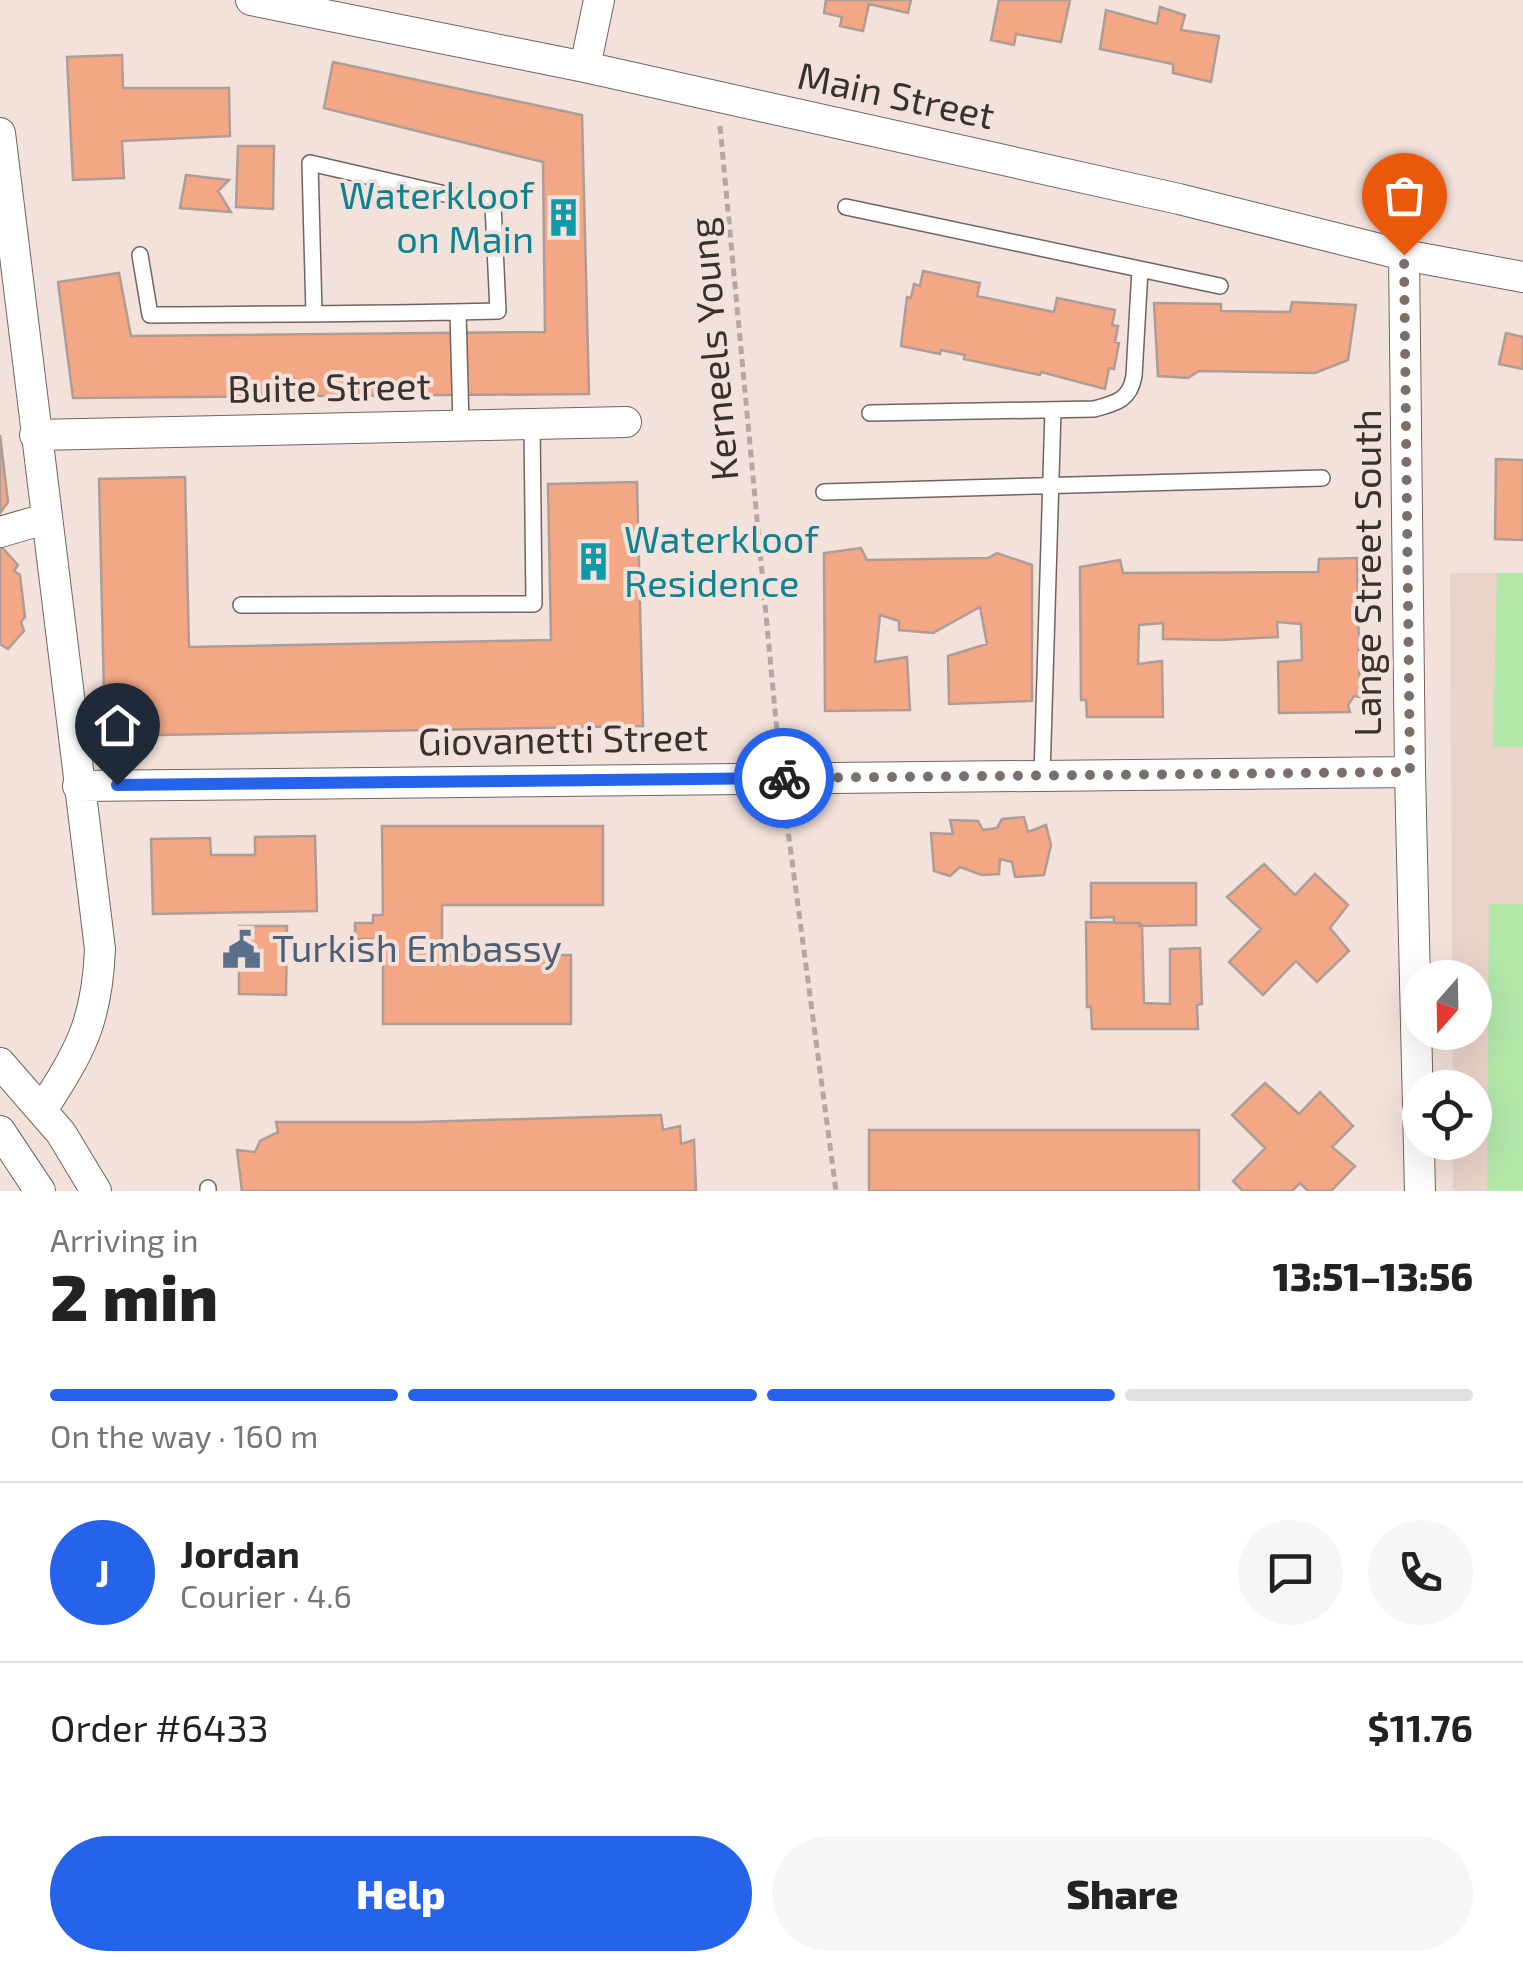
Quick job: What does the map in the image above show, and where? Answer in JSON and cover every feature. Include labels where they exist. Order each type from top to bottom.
[{"type":"street","name":"Main Street","points":[[251,0],[585,67],[1179,199],[1404,255],[1523,277]]},
{"type":"street","points":[[585,67],[599,0]]},
{"type":"street","points":[[0,133],[98,927],[94,1012],[83,1042],[42,1110]]},
{"type":"street","name":"Lange Street South","points":[[1404,255],[1420,1191]]},
{"type":"street","name":"Buite Street","points":[[35,435],[626,422]]},
{"type":"street","points":[[0,532],[46,519]]},
{"type":"street","name":"Giovanetti Street","points":[[78,786],[1410,772]]},
{"type":"street","points":[[0,1063],[42,1110],[96,1191]]},
{"type":"street","points":[[0,1132],[40,1191]]},
{"type":"lane","points":[[140,255],[150,315],[314,314],[498,312],[493,205],[310,163],[314,314]]},
{"type":"lane","points":[[846,207],[1220,286]]},
{"type":"lane","points":[[870,414],[1094,409],[1121,401],[1132,389],[1140,270]]},
{"type":"lane","points":[[458,312],[461,425]]},
{"type":"lane","points":[[1042,776],[1053,410]]},
{"type":"lane","points":[[241,605],[534,604],[532,424]]},
{"type":"lane","points":[[824,492],[1322,478]]},
{"type":"path","name":"Kerneels Young","points":[[718,98],[781,778],[836,1191]]},
{"type":"shaded area","points":[[1450,573],[1523,573],[1523,1191],[1453,1191],[1453,1160],[1492,1160],[1492,1070],[1453,1070],[1452,1050],[1492,1050],[1492,960],[1452,960]]},
{"type":"green space","points":[[1497,573],[1523,573],[1523,747],[1493,747]]},
{"type":"green space","points":[[1489,904],[1523,904],[1523,1191],[1487,1191],[1487,1160],[1492,1160],[1492,1070],[1488,1070],[1488,1050],[1492,1050],[1492,960],[1489,960]]},
{"type":"building","points":[[826,0],[911,0],[908,13],[869,4],[863,31],[840,26],[842,17],[824,13]]},
{"type":"building","points":[[999,0],[1070,0],[1061,42],[1016,34],[1014,45],[991,40]]},
{"type":"building","points":[[1160,7],[1185,15],[1181,30],[1219,36],[1211,82],[1173,73],[1173,64],[1100,49],[1106,10],[1157,24]]},
{"type":"building","points":[[122,55],[123,88],[229,88],[230,136],[122,141],[124,178],[73,180],[67,57]]},
{"type":"building","name":"Waterkloof on Main","points":[[333,62],[582,115],[589,394],[73,398],[58,282],[119,273],[131,336],[545,332],[543,162],[324,108]]},
{"type":"building","points":[[238,146],[274,146],[273,209],[236,207]]},
{"type":"building","points":[[186,175],[229,180],[218,191],[231,212],[180,208]]},
{"type":"building","points":[[923,271],[980,283],[977,296],[1054,312],[1057,298],[1115,310],[1112,325],[1118,326],[1115,342],[1119,343],[1105,389],[1041,372],[1040,375],[964,359],[965,355],[901,346],[907,297],[911,298],[914,284],[920,286]]},
{"type":"building","points":[[1292,302],[1356,305],[1348,360],[1315,373],[1199,371],[1188,378],[1158,376],[1154,303],[1221,304],[1221,311],[1290,312]]},
{"type":"building","points":[[1506,333],[1523,337],[1523,369],[1499,364]]},
{"type":"building","points":[[0,435],[8,502],[0,513]]},
{"type":"building","points":[[1496,459],[1523,460],[1523,540],[1495,539]]},
{"type":"building","name":"Waterkloof Residence","points":[[185,477],[189,647],[551,640],[548,484],[637,482],[643,726],[105,736],[99,479]]},
{"type":"building","points":[[0,545],[18,565],[14,571],[20,575],[25,617],[21,622],[24,631],[8,649],[0,644]]},
{"type":"building","points":[[861,548],[867,560],[988,558],[997,553],[1032,565],[1032,701],[949,704],[948,656],[987,644],[980,607],[933,633],[899,630],[899,621],[880,615],[875,662],[907,657],[910,710],[825,711],[824,553]]},
{"type":"building","points":[[1357,558],[1360,697],[1354,696],[1348,705],[1350,712],[1279,713],[1278,662],[1302,660],[1301,624],[1277,622],[1278,637],[1220,640],[1163,639],[1163,623],[1139,625],[1138,664],[1162,661],[1163,717],[1087,717],[1086,700],[1081,700],[1080,567],[1120,560],[1123,573],[1318,572],[1319,559]]},
{"type":"building","points":[[1024,817],[1028,832],[1046,825],[1051,845],[1044,875],[1015,877],[1012,862],[1000,859],[999,874],[982,875],[960,867],[950,876],[934,871],[931,833],[953,834],[950,820],[978,821],[983,830],[997,828],[1002,819]]},
{"type":"building","points":[[382,826],[603,826],[603,905],[442,905],[442,955],[571,955],[571,1024],[383,1024],[383,951],[374,951],[373,939],[355,939],[355,923],[373,923],[373,915],[383,915]]},
{"type":"building","points":[[315,836],[317,911],[153,914],[151,839],[210,838],[211,855],[255,855],[255,837]]},
{"type":"building","points":[[1264,864],[1295,895],[1315,874],[1348,905],[1330,928],[1349,951],[1317,982],[1296,961],[1263,995],[1229,962],[1261,929],[1227,897]]},
{"type":"building","points":[[1091,883],[1196,883],[1196,925],[1139,926],[1114,923],[1114,917],[1091,918]]},
{"type":"building","points":[[1086,922],[1142,926],[1144,1003],[1170,1004],[1170,949],[1200,948],[1202,1004],[1197,1005],[1198,1029],[1092,1029],[1091,1007],[1087,1007]]},
{"type":"building","points":[[239,926],[287,926],[286,995],[239,994]]},
{"type":"building","points":[[1265,1083],[1299,1114],[1320,1092],[1353,1126],[1332,1147],[1355,1166],[1331,1191],[1308,1191],[1300,1183],[1292,1191],[1243,1191],[1233,1181],[1265,1148],[1232,1115]]},
{"type":"building","points":[[661,1115],[663,1130],[680,1126],[681,1144],[694,1140],[696,1191],[242,1191],[237,1150],[255,1152],[260,1141],[278,1132],[276,1122]]},
{"type":"building","points":[[869,1130],[1199,1130],[1199,1191],[869,1191]]},
{"type":"way so far","points":[[784,778],[1410,772],[1404,255]]},
{"type":"place","name":"Waterkloof on Main","points":[[564,218]]},
{"type":"place","name":"Waterkloof Residence","points":[[594,562]]},
{"type":"place","name":"Turkish Embassy","points":[[242,949]]},
{"type":"route","points":[[117,785],[784,778]]}]
